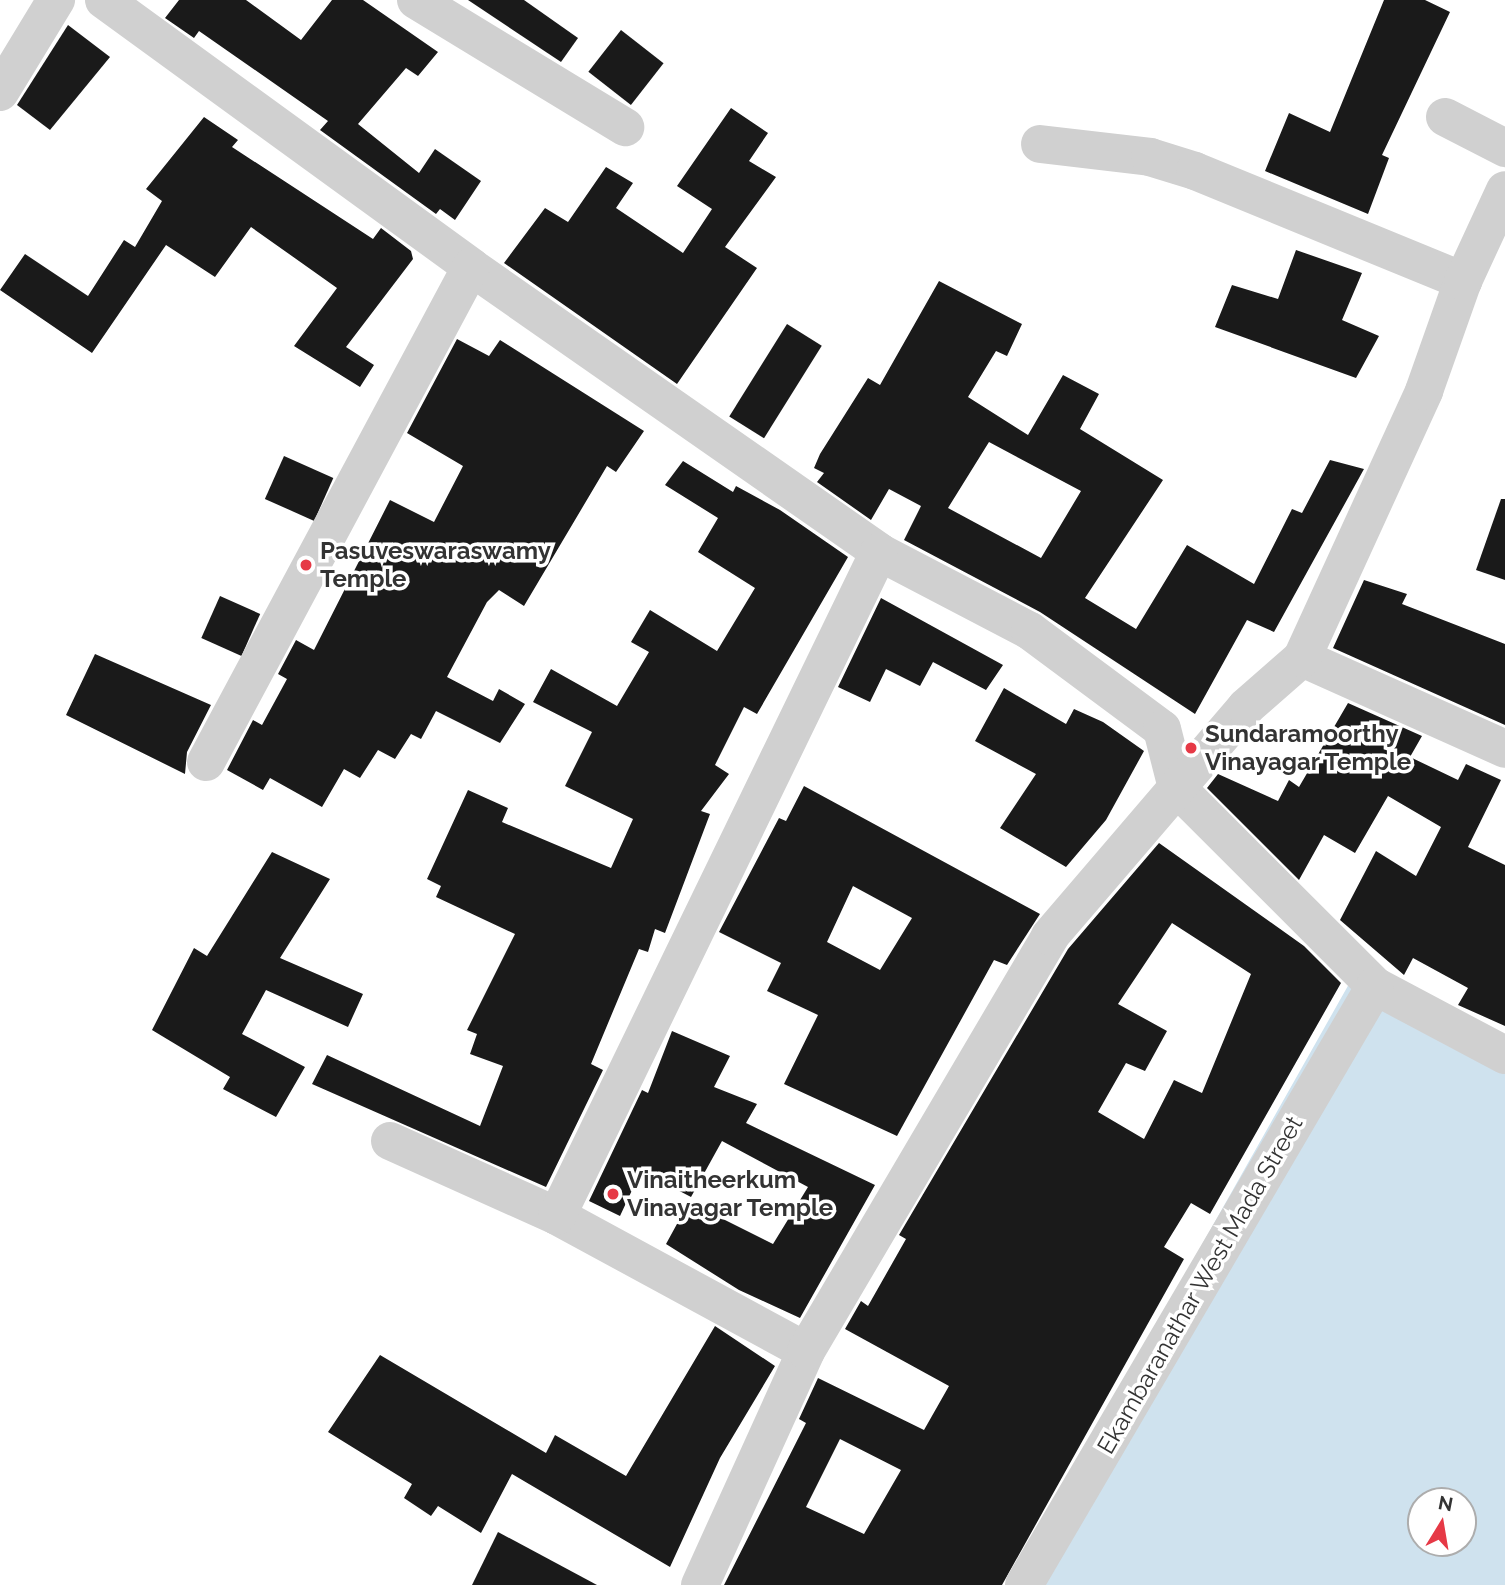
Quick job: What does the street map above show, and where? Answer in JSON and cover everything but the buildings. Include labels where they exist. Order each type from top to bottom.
[{"type":"street","points":[[0,92],[56,0]]},
{"type":"street","points":[[416,0],[625,127]]},
{"type":"street","points":[[112,2],[471,267],[879,552],[1030,631],[1162,729],[1177,788],[1375,986],[1505,1055]]},
{"type":"street","points":[[1445,117],[1505,148]]},
{"type":"street","points":[[1040,145],[1150,157],[1195,171],[1463,281]]},
{"type":"street","points":[[700,1585],[806,1351],[1050,936],[1246,708],[1301,659],[1424,391],[1463,281],[1505,190]]},
{"type":"street","points":[[206,762],[471,267]]},
{"type":"street","points":[[557,1216],[879,552]]},
{"type":"street","points":[[1301,659],[1505,749]]},
{"type":"street","name":"Ekambaranathar West Mada Street","points":[[1024,1585],[1375,986]]},
{"type":"street","points":[[390,1141],[557,1216],[806,1351]]},
{"type":"water","points":[[1358,968],[1505,1057],[1505,1585],[1010,1585]]},
{"type":"place","name":"Pasuveswaraswamy Temple","points":[[306,565]]},
{"type":"place","name":"Sundaramoorthy Vinayagar Temple","points":[[1191,748]]},
{"type":"place","name":"Vinaitheerkum Vinayagar Temple","points":[[613,1194]]}]
